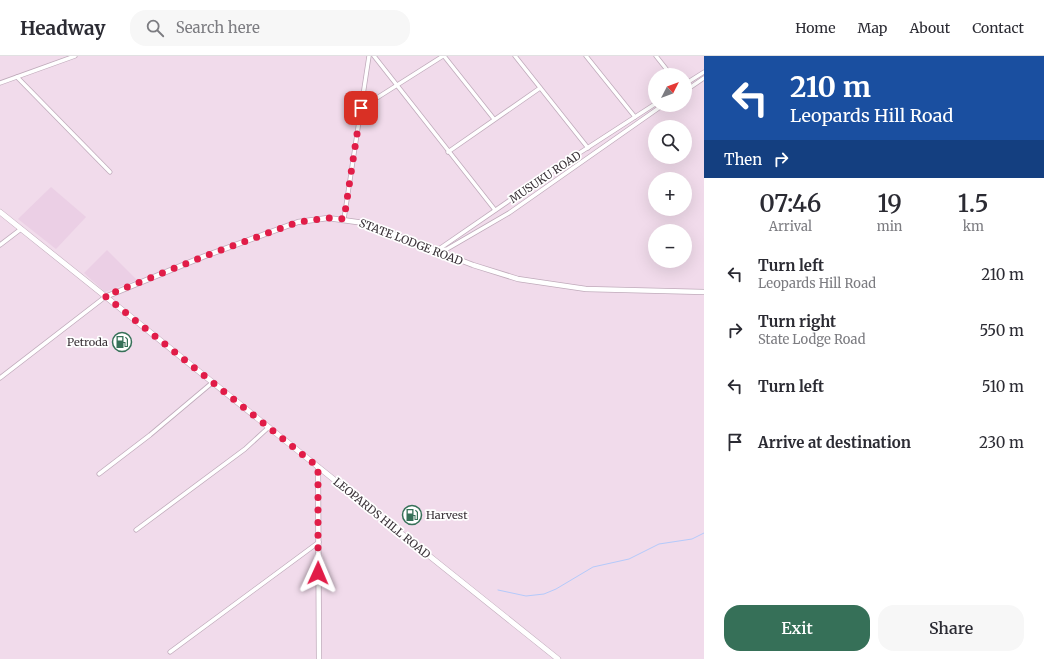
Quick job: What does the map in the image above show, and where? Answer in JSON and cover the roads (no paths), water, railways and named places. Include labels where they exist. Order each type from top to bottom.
[{"type":"main road","name":"LEOPARDS HILL ROAD","points":[[0,212],[558,659]]},
{"type":"street","points":[[0,83],[75,56]]},
{"type":"street","points":[[344,219],[369,56]]},
{"type":"street","points":[[374,56],[495,210]]},
{"type":"street","points":[[361,108],[444,56],[494,119]]},
{"type":"street","points":[[515,56],[588,148]]},
{"type":"street","points":[[586,56],[635,117]]},
{"type":"street","points":[[656,56],[665,68]]},
{"type":"street","points":[[692,80],[704,72]]},
{"type":"street","points":[[17,77],[110,172]]},
{"type":"street","points":[[692,86],[704,78]]},
{"type":"street","points":[[448,152],[540,88]]},
{"type":"street","name":"MUSUKU ROAD","points":[[436,251],[648,109]]},
{"type":"street","points":[[436,251],[447,249],[498,220],[653,112]]},
{"type":"street","name":"STATE LODGE ROAD","points":[[105,296],[205,256],[298,222],[328,218],[344,219],[364,223],[473,265],[518,279],[586,289],[704,292]]},
{"type":"street","points":[[0,246],[21,229]]},
{"type":"street","points":[[0,378],[105,296]]},
{"type":"street","points":[[99,474],[150,435],[213,382]]},
{"type":"street","points":[[136,530],[245,449],[269,427]]},
{"type":"street","points":[[318,467],[319,659]]},
{"type":"street","points":[[170,652],[319,542]]},
{"type":"waterway","points":[[498,590],[526,596],[544,594],[556,589],[593,567],[629,559],[659,544],[692,539],[704,533]]},
{"type":"place","name":"Petroda","points":[[122,342]]},
{"type":"place","name":"Harvest","points":[[412,515]]}]
